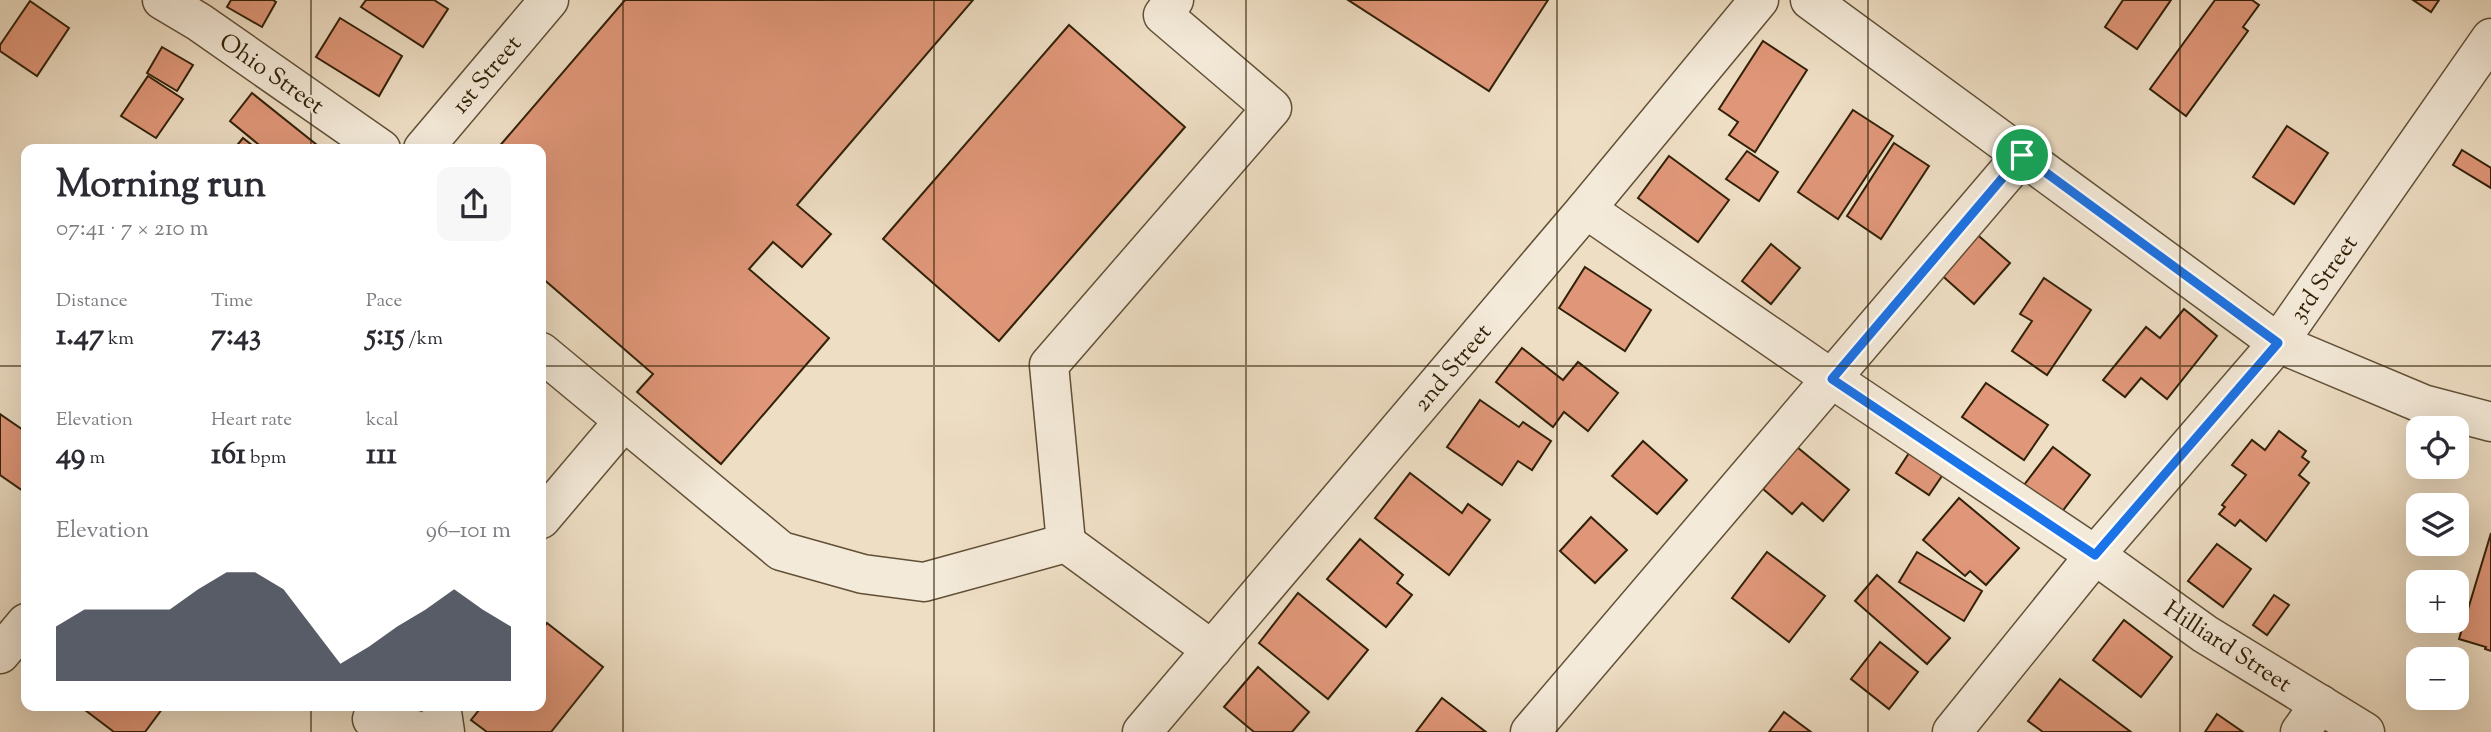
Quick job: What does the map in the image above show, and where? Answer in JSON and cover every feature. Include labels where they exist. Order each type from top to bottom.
[{"type":"street","name":"Ohio Street","points":[[162,0],[206,11],[375,144]]},
{"type":"street","name":"1st Street","points":[[427,144],[549,0]]},
{"type":"street","points":[[1174,0],[1163,15],[1272,108],[1049,365],[1066,543],[1212,650]]},
{"type":"street","name":"2nd Street","points":[[1148,730],[1212,650],[1586,209],[1759,0]]},
{"type":"street","points":[[1810,0],[2278,343],[2423,404],[2491,422]]},
{"type":"street","name":"3rd Street","points":[[1952,732],[2095,555],[2278,343],[2491,38]]},
{"type":"street","points":[[1531,732],[2022,155]]},
{"type":"street","name":"Hilliard Street","points":[[1586,209],[1832,379],[2095,555],[2205,634],[2310,718],[2365,732]]},
{"type":"street","points":[[546,356],[781,551],[863,574],[924,582],[1066,543]]},
{"type":"street","points":[[546,513],[624,421]]},
{"type":"street","points":[[0,654],[21,629]]},
{"type":"street","points":[[442,711],[444,732]]},
{"type":"street","points":[[373,719],[424,732]]},
{"type":"building","points":[[231,0],[276,2],[262,27],[227,7]]},
{"type":"building","points":[[366,0],[434,0],[448,9],[423,47],[361,7]]},
{"type":"building","points":[[625,0],[973,0],[797,205],[831,234],[802,267],[773,242],[749,269],[829,338],[721,464],[637,392],[653,374],[546,281],[546,144],[501,144]]},
{"type":"building","points":[[1348,0],[1548,0],[1489,91]]},
{"type":"building","points":[[2123,0],[2171,0],[2137,49],[2105,27]]},
{"type":"building","points":[[2215,0],[2252,0],[2259,5],[2243,27],[2248,31],[2186,116],[2150,89]]},
{"type":"building","points":[[2413,0],[2439,0],[2431,12]]},
{"type":"building","points":[[30,1],[69,28],[37,76],[0,51],[0,45]]},
{"type":"building","points":[[340,18],[402,56],[379,96],[316,57]]},
{"type":"building","points":[[1069,25],[1185,127],[999,341],[883,239]]},
{"type":"building","points":[[1763,41],[1807,70],[1755,152],[1729,135],[1738,122],[1719,109]]},
{"type":"building","points":[[162,47],[193,65],[177,91],[147,73]]},
{"type":"building","points":[[148,76],[183,99],[156,138],[121,116]]},
{"type":"building","points":[[252,93],[316,144],[258,144],[230,121]]},
{"type":"building","points":[[1853,110],[1893,136],[1838,219],[1798,192]]},
{"type":"building","points":[[2287,126],[2328,153],[2294,204],[2253,177]]},
{"type":"building","points":[[243,138],[251,144],[238,144]]},
{"type":"building","points":[[1894,143],[1929,166],[1881,239],[1847,216]]},
{"type":"building","points":[[2462,150],[2491,168],[2491,188],[2453,165]]},
{"type":"building","points":[[1747,151],[1778,172],[1759,201],[1726,179]]},
{"type":"building","points":[[1669,156],[1729,200],[1698,242],[1638,198]]},
{"type":"building","points":[[1973,231],[2010,263],[1974,304],[1938,272]]},
{"type":"building","points":[[1771,244],[1800,268],[1771,304],[1742,281]]},
{"type":"building","points":[[1585,267],[1651,310],[1625,351],[1559,308]]},
{"type":"building","points":[[2044,278],[2091,310],[2047,375],[2012,351],[2032,321],[2020,314]]},
{"type":"building","points":[[2184,309],[2217,336],[2167,399],[2141,378],[2125,397],[2103,380],[2146,327],[2160,338]]},
{"type":"building","points":[[1522,348],[1563,380],[1578,362],[1618,393],[1588,431],[1564,412],[1553,427],[1496,382]]},
{"type":"building","points":[[1986,383],[2048,425],[2024,460],[1962,417]]},
{"type":"building","points":[[1480,400],[1519,427],[1523,422],[1551,441],[1532,470],[1518,461],[1502,485],[1447,447]]},
{"type":"building","points":[[0,414],[21,429],[21,490],[0,475]]},
{"type":"building","points":[[2279,431],[2306,451],[2302,457],[2309,462],[2299,475],[2309,483],[2266,541],[2240,520],[2235,526],[2219,514],[2225,507],[2222,505],[2246,475],[2232,465],[2252,440],[2265,450]]},
{"type":"building","points":[[1643,441],[1687,480],[1657,514],[1612,476]]},
{"type":"building","points":[[1797,447],[1849,490],[1823,521],[1802,503],[1792,514],[1763,489]]},
{"type":"building","points":[[1913,447],[1946,470],[1929,495],[1896,473]]},
{"type":"building","points":[[2053,447],[2090,475],[2061,513],[2024,485]]},
{"type":"building","points":[[1410,473],[1462,513],[1468,504],[1490,520],[1449,575],[1375,518]]},
{"type":"building","points":[[1959,498],[2019,548],[1986,585],[1970,571],[1965,576],[1923,540]]},
{"type":"building","points":[[1591,517],[1627,550],[1595,583],[1560,551]]},
{"type":"building","points":[[2491,533],[2491,651],[2459,639],[2461,633],[2469,633],[2469,606]]},
{"type":"building","points":[[1360,539],[1403,575],[1397,583],[1412,595],[1386,627],[1327,579]]},
{"type":"building","points":[[2217,544],[2251,569],[2223,607],[2188,581]]},
{"type":"building","points":[[1767,552],[1825,596],[1789,642],[1732,598]]},
{"type":"building","points":[[1917,552],[1982,591],[1964,621],[1899,582]]},
{"type":"building","points":[[1877,575],[1950,638],[1927,664],[1855,601]]},
{"type":"building","points":[[1298,593],[1368,650],[1328,699],[1259,643]]},
{"type":"building","points":[[2274,595],[2289,605],[2267,635],[2253,625]]},
{"type":"building","points":[[2124,620],[2172,657],[2141,697],[2093,660]]},
{"type":"building","points":[[546,624],[603,667],[551,732],[487,732],[471,720],[478,711],[546,711]]},
{"type":"building","points":[[1880,642],[1918,672],[1889,709],[1851,679]]},
{"type":"building","points":[[1258,667],[1309,712],[1292,732],[1254,732],[1224,707]]},
{"type":"building","points":[[2060,679],[2131,732],[2043,732],[2028,721]]},
{"type":"building","points":[[1442,698],[1486,732],[1416,732]]},
{"type":"building","points":[[86,711],[161,711],[145,732],[114,732]]},
{"type":"building","points":[[1784,712],[1811,732],[1769,732]]},
{"type":"building","points":[[2217,714],[2243,732],[2205,732]]},
{"type":"route","points":[[2022,155],[2278,343],[2095,555],[1832,379],[2022,155]]}]
